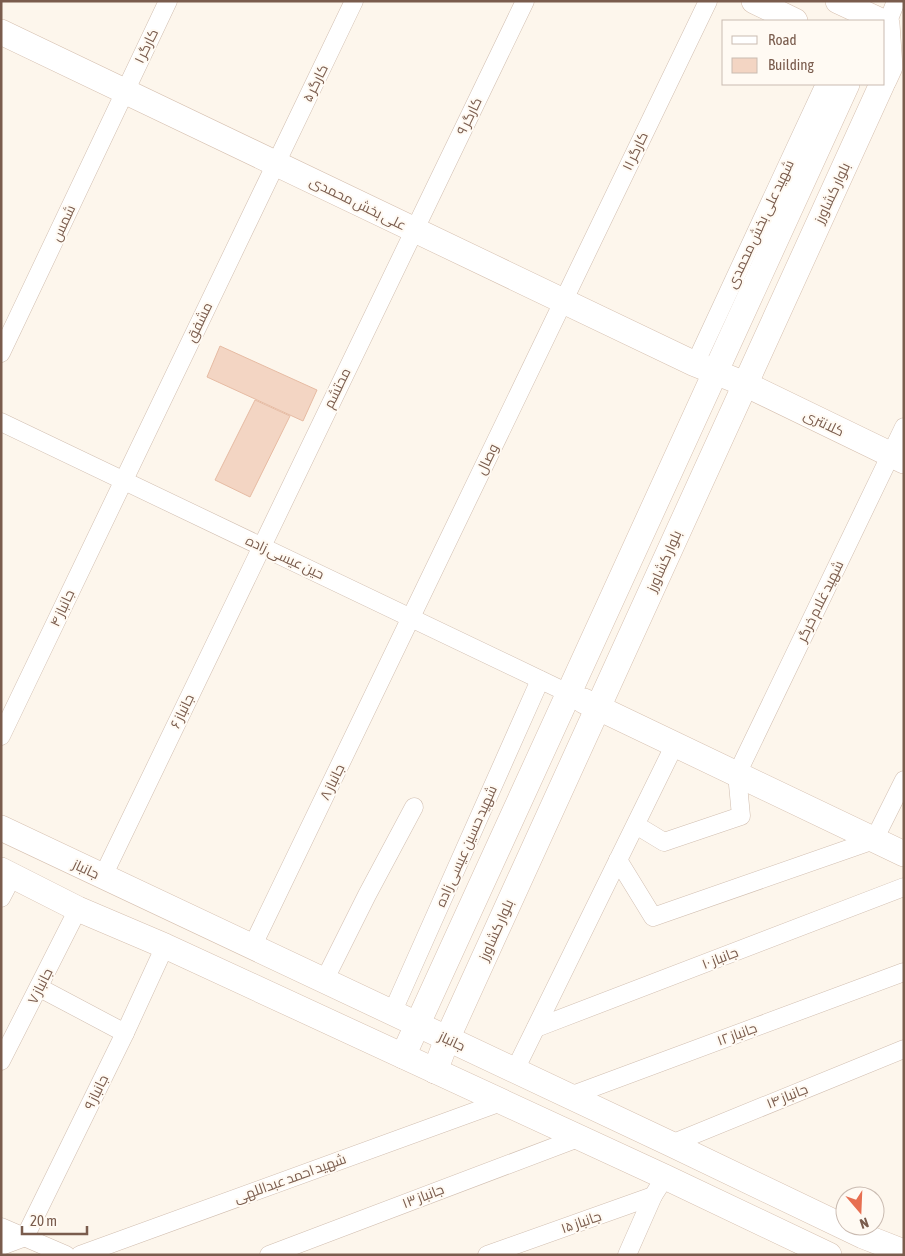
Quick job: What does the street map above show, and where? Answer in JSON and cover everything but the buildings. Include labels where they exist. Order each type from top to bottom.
[{"type":"street","name":"کارگر ۱","points":[[124,92],[168,1]]},
{"type":"street","name":"کارگر ۵","points":[[276,164],[354,1]]},
{"type":"street","name":"کارگر ۹","points":[[413,230],[525,1]]},
{"type":"street","name":"کارگر ۱۱","points":[[563,301],[708,1]]},
{"type":"street","points":[[754,1],[793,20]]},
{"type":"street","points":[[838,1],[876,20]]},
{"type":"street","points":[[888,26],[896,1]]},
{"type":"street","name":"بلوار کشاورز","points":[[888,26],[889,74]]},
{"type":"street","name":"علی بخش محمدی","points":[[1,32],[705,368]]},
{"type":"street","name":"شهید علی بخش محمدی","points":[[705,368],[825,85]]},
{"type":"street","points":[[403,1056],[568,693],[705,368],[846,85]]},
{"type":"street","name":"بلوار کشاورز","points":[[435,1072],[447,1038],[745,384],[884,85]]},
{"type":"street","name":"شمس","points":[[1,353],[124,92]]},
{"type":"street","name":"مشفق","points":[[123,480],[276,164]]},
{"type":"street","name":"محتشم","points":[[261,546],[413,230]]},
{"type":"street","name":"وصال","points":[[411,618],[563,301]]},
{"type":"street","name":"کلانتری","points":[[705,368],[745,384],[897,458]]},
{"type":"street","name":"حین عیسی زاده","points":[[1,422],[568,693]]},
{"type":"street","name":"شهید غلام خرگر","points":[[737,774],[897,458],[904,427]]},
{"type":"street","name":"جانباز ۴","points":[[1,736],[123,480]]},
{"type":"street","name":"جانباز ۶","points":[[103,876],[261,546]]},
{"type":"street","name":"جانباز ۸","points":[[252,947],[411,618]]},
{"type":"street","name":"شهید حسین عیسی زاده","points":[[392,1013],[540,680]]},
{"type":"street","points":[[568,693],[904,854]]},
{"type":"street","points":[[515,1070],[675,744]]},
{"type":"street","points":[[636,825],[664,842],[741,816],[737,774]]},
{"type":"street","points":[[618,860],[653,917],[874,840],[904,780]]},
{"type":"street","points":[[324,981],[366,895],[414,807]]},
{"type":"street","name":"جانباز","points":[[1,828],[671,1144],[858,1246],[904,1252]]},
{"type":"street","points":[[1,898],[7,872],[78,909],[165,946],[578,1138],[659,1187],[828,1254]]},
{"type":"street","name":"جانباز ۱۰","points":[[536,1028],[904,887]]},
{"type":"street","name":"جانباز ۷","points":[[1,1062],[40,988],[78,909]]},
{"type":"street","name":"جانباز ۹","points":[[25,1237],[125,1033],[165,946]]},
{"type":"street","name":"جانباز ۱۲","points":[[570,1096],[904,972]]},
{"type":"street","points":[[40,988],[125,1033]]},
{"type":"street","name":"جانباز ۱۴","points":[[671,1144],[904,1049]]},
{"type":"street","name":"شهید احمد عبداللهی","points":[[80,1255],[501,1102]]},
{"type":"street","name":"جانباز ۱۳","points":[[269,1255],[578,1138]]},
{"type":"street","points":[[627,1255],[659,1187]]},
{"type":"street","name":"جانباز ۱۵","points":[[487,1255],[506,1252],[659,1187]]},
{"type":"street","points":[[1,1227],[66,1255]]},
{"type":"street","points":[[1,1246],[25,1237]]},
{"type":"street","points":[[25,1237],[30,1255]]}]
